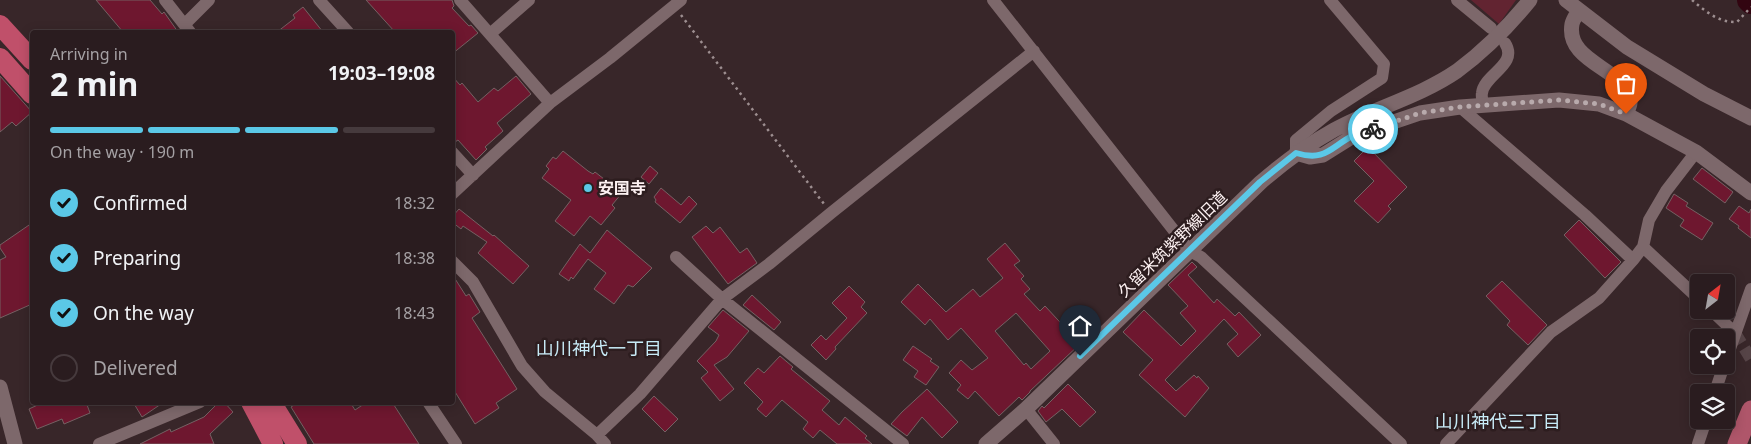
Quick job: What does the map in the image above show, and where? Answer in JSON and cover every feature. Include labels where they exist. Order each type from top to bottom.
[{"type":"highway","points":[[0,25],[30,58]]},
{"type":"highway","points":[[0,58],[30,92]]},
{"type":"highway","points":[[253,405],[273,444]]},
{"type":"highway","points":[[273,405],[297,444]]},
{"type":"main road","points":[[1737,444],[1751,410]]},
{"type":"street","points":[[166,0],[187,28],[209,0]]},
{"type":"street","points":[[319,0],[346,30]]},
{"type":"street","points":[[460,0],[550,103]]},
{"type":"street","points":[[490,34],[529,0]]},
{"type":"street","points":[[993,0],[1190,251],[1201,257],[1401,444]]},
{"type":"street","points":[[1330,0],[1384,64],[1382,78],[1331,112],[1296,140],[1296,153],[1310,157],[1323,155],[1355,135],[1420,113],[1460,107],[1559,100],[1599,104],[1626,114],[1696,152],[1751,193]]},
{"type":"street","points":[[1457,0],[1491,28]]},
{"type":"street","name":"久留米筑紫野線旧道","points":[[986,444],[1026,409],[1260,182],[1296,153],[1334,130],[1426,89],[1456,71],[1488,46],[1530,0]]},
{"type":"street","points":[[1566,0],[1627,47],[1704,94],[1751,118]]},
{"type":"street","points":[[455,191],[550,103],[610,58],[677,3]]},
{"type":"street","points":[[1579,10],[1572,24],[1573,38],[1580,52],[1619,81],[1628,91],[1631,101],[1626,114]]},
{"type":"street","points":[[1483,105],[1482,92],[1509,57],[1509,50],[1505,43]]},
{"type":"street","points":[[455,264],[472,282],[522,366],[545,392],[601,440],[722,299],[769,264],[1034,51]]},
{"type":"street","points":[[1460,107],[1586,215],[1633,260]]},
{"type":"street","points":[[1446,444],[1551,332],[1599,298],[1633,260],[1643,247],[1649,220],[1666,191],[1696,152]]},
{"type":"street","points":[[455,155],[473,175]]},
{"type":"street","points":[[1643,247],[1690,291]]},
{"type":"street","points":[[676,257],[722,299],[903,444]]},
{"type":"street","points":[[1735,333],[1751,289]]},
{"type":"street","points":[[1720,319],[1731,329]]},
{"type":"street","points":[[0,387],[15,444]]},
{"type":"street","points":[[99,444],[193,405]]},
{"type":"street","points":[[430,405],[456,444]]},
{"type":"street","points":[[1026,409],[1054,444]]},
{"type":"street","points":[[1698,444],[1703,429]]},
{"type":"path","points":[[1692,0],[1715,18],[1737,22],[1751,7]]},
{"type":"path","points":[[677,3],[831,213]]},
{"type":"shaded area","points":[[1471,0],[1516,0],[1499,24]]},
{"type":"building","points":[[96,0],[150,0],[162,14],[164,12],[177,30],[121,30]]},
{"type":"building","points":[[366,0],[452,0],[454,6],[452,8],[478,33],[455,52],[455,30],[393,30]]},
{"type":"building","points":[[303,7],[321,30],[280,30],[295,18],[293,15]]},
{"type":"building","points":[[0,76],[30,110],[30,114],[16,126],[12,122],[0,132]]},
{"type":"building","points":[[516,76],[531,94],[497,123],[503,131],[485,147],[487,149],[476,160],[458,140],[455,142],[455,79],[460,85],[462,83],[478,102],[494,88],[498,91]]},
{"type":"building","points":[[1368,147],[1407,187],[1388,206],[1391,209],[1378,223],[1354,201],[1374,181],[1354,161]]},
{"type":"building","points":[[563,151],[588,171],[593,174],[595,172],[622,193],[612,205],[615,208],[601,225],[590,216],[574,236],[555,221],[571,200],[542,178],[549,169],[546,166],[553,157],[556,159]]},
{"type":"building","points":[[650,166],[658,173],[649,184],[641,177]]},
{"type":"building","points":[[1702,168],[1733,192],[1725,203],[1693,179]]},
{"type":"building","points":[[661,188],[681,205],[689,196],[697,204],[680,223],[655,202],[654,197]]},
{"type":"building","points":[[1674,194],[1688,203],[1686,206],[1713,223],[1702,240],[1680,226],[1684,220],[1666,208]]},
{"type":"building","points":[[1739,206],[1749,213],[1751,209],[1751,238],[1729,219]]},
{"type":"building","points":[[459,209],[494,235],[529,266],[513,284],[478,253],[487,242],[463,226],[461,229],[455,224],[455,214]]},
{"type":"building","points":[[1579,220],[1621,262],[1605,278],[1564,235]]},
{"type":"building","points":[[30,224],[30,305],[0,318],[0,260],[6,257],[0,245]]},
{"type":"building","points":[[706,226],[713,233],[720,227],[740,253],[747,248],[757,263],[728,284],[692,237]]},
{"type":"building","points":[[607,230],[652,268],[633,287],[628,285],[614,304],[594,289],[606,273],[588,259],[573,279],[571,277],[569,281],[559,274],[580,244],[590,253]]},
{"type":"building","points":[[1005,243],[1020,261],[1014,265],[1024,276],[1021,279],[1030,289],[1024,294],[1040,311],[1045,306],[1081,343],[1022,400],[1019,397],[999,416],[975,391],[968,399],[957,390],[961,385],[949,373],[961,360],[972,370],[988,358],[961,328],[948,340],[930,319],[925,325],[901,302],[918,284],[946,312],[973,289],[980,297],[1003,278],[987,259]],"holes":[[[1016,313],[1050,351],[1031,369],[1026,363],[1024,365],[995,331]]]},
{"type":"building","points":[[1192,262],[1197,267],[1188,275],[1214,303],[1217,299],[1235,316],[1239,312],[1261,335],[1238,357],[1227,344],[1238,334],[1224,319],[1165,380],[1176,391],[1194,375],[1197,378],[1198,376],[1209,388],[1185,417],[1139,375],[1153,360],[1123,332],[1144,310],[1181,346],[1196,331],[1180,313],[1188,306],[1168,285]]},
{"type":"building","points":[[455,279],[466,296],[469,294],[480,312],[472,318],[517,389],[496,403],[499,408],[475,424],[455,392]]},
{"type":"building","points":[[1502,281],[1547,325],[1528,345],[1507,325],[1510,321],[1486,296]]},
{"type":"building","points":[[849,286],[865,302],[861,307],[867,313],[835,347],[836,349],[826,360],[811,345],[821,335],[826,340],[847,318],[832,303]]},
{"type":"building","points":[[752,295],[781,322],[774,330],[743,305]]},
{"type":"building","points":[[723,310],[749,331],[727,357],[714,365],[734,389],[720,401],[701,378],[708,372],[697,361],[716,341],[719,335],[708,327]]},
{"type":"building","points":[[913,346],[932,359],[930,361],[939,367],[926,385],[914,377],[918,371],[903,360]]},
{"type":"building","points":[[780,356],[793,367],[791,369],[830,401],[822,410],[839,425],[845,417],[867,436],[865,438],[872,444],[837,444],[820,430],[813,438],[803,429],[808,422],[782,400],[766,417],[757,409],[763,402],[744,383],[758,368],[764,373]]},
{"type":"building","points":[[1068,384],[1096,412],[1080,427],[1062,409],[1046,422],[1038,411],[1042,406],[1044,408]]},
{"type":"building","points":[[927,389],[958,422],[942,438],[922,417],[907,436],[891,424]]},
{"type":"building","points":[[654,396],[678,419],[665,432],[642,409]]},
{"type":"building","points":[[38,405],[87,405],[90,413],[64,424],[62,419],[37,429],[29,409]]},
{"type":"building","points":[[135,405],[160,405],[142,417]]},
{"type":"building","points":[[216,405],[227,405],[233,412],[210,434],[214,444],[140,444],[170,429],[171,432],[204,417]]},
{"type":"building","points":[[294,405],[352,405],[355,410],[362,405],[394,405],[419,444],[314,444],[291,407]]},
{"type":"tunnel","points":[[1735,333],[1751,359]]},
{"type":"way so far","points":[[1373,129],[1420,113],[1460,107],[1559,100],[1599,104],[1626,114]]},
{"type":"place","name":"安国寺","points":[[588,188]]},
{"type":"district","name":"山川神代一丁目","points":[[599,349]]},
{"type":"district","name":"山川神代三丁目","points":[[1498,422]]},
{"type":"route","points":[[1080,356],[1260,182],[1296,153],[1310,157],[1323,155],[1355,135],[1373,129]]}]
